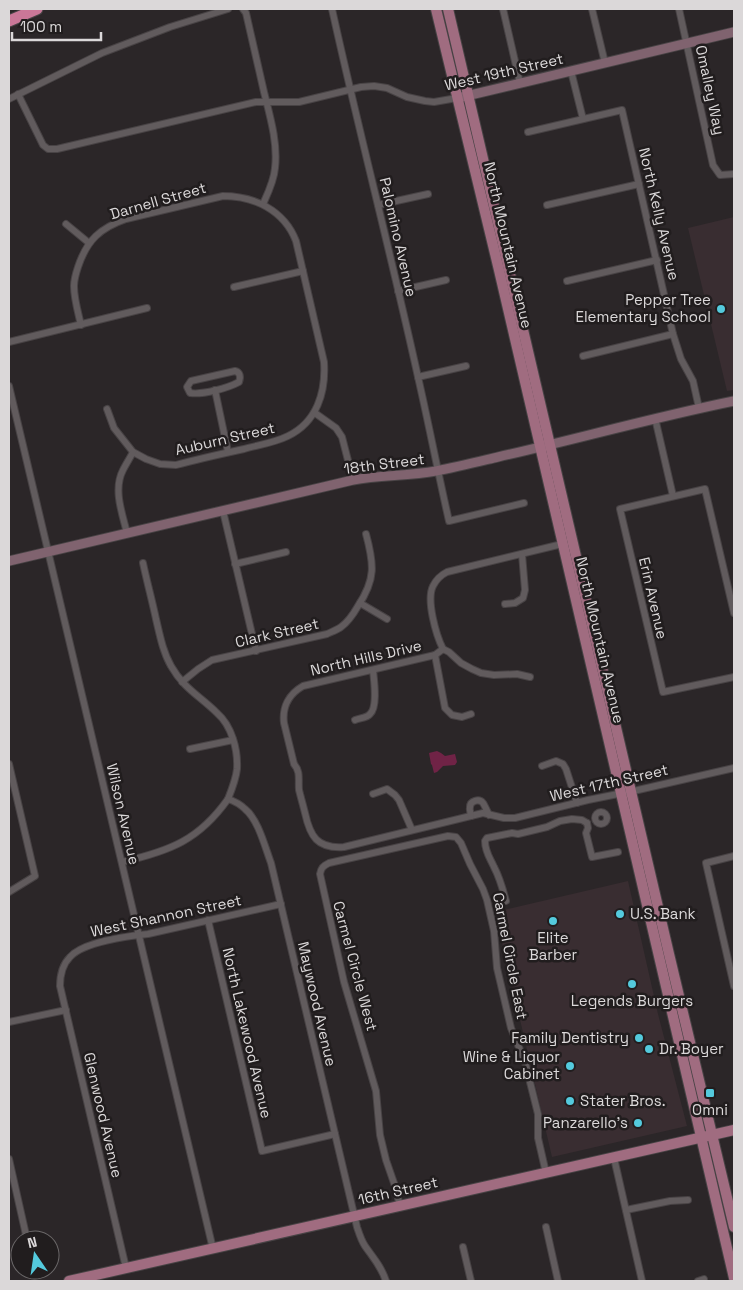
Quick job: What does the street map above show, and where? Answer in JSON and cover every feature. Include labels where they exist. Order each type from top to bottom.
[{"type":"highway","points":[[9,21],[37,9]]},
{"type":"main road","name":"North Mountain Avenue","points":[[436,9],[463,97]]},
{"type":"main road","name":"North Mountain Avenue","points":[[448,9],[463,97],[627,792],[734,1278]]},
{"type":"main road","name":"West 19th Street","points":[[463,97],[734,32]]},
{"type":"main road","name":"18th Street","points":[[9,561],[353,480],[438,471],[655,418],[734,401]]},
{"type":"main road","name":"North Mountain Avenue","points":[[545,446],[562,544],[627,792]]},
{"type":"main road","name":"North Mountain Avenue","points":[[664,955],[713,1135],[734,1227]]},
{"type":"main road","name":"16th Street","points":[[69,1281],[734,1130]]},
{"type":"street","points":[[9,99],[102,53],[170,27],[228,9]]},
{"type":"street","points":[[243,9],[246,13],[266,101],[276,157],[271,188],[262,204]]},
{"type":"street","name":"Palomino Avenue","points":[[332,9],[418,377],[449,521],[524,503]]},
{"type":"street","points":[[503,9],[520,83]]},
{"type":"street","points":[[592,9],[605,63]]},
{"type":"street","name":"Omalley Way","points":[[680,9],[714,165],[720,175],[734,174]]},
{"type":"street","points":[[528,132],[583,119],[571,71]]},
{"type":"street","name":"West 19th Street","points":[[18,94],[43,145],[48,149],[57,149],[246,104],[266,101],[299,102],[374,86],[387,88],[406,97],[425,101],[434,102],[463,97]]},
{"type":"street","name":"North Kelly Avenue","points":[[583,119],[622,110],[673,334],[681,359],[693,381],[699,408]]},
{"type":"street","points":[[546,206],[639,184]]},
{"type":"street","points":[[378,205],[428,194]]},
{"type":"street","name":"Darnell Street","points":[[81,325],[74,284],[75,275],[80,259],[89,243],[100,232],[112,224],[126,219],[223,196],[250,199],[279,215],[288,226],[296,241],[324,362],[325,376],[323,389],[315,412]]},
{"type":"street","points":[[66,224],[89,243]]},
{"type":"street","points":[[566,281],[657,260]]},
{"type":"street","points":[[234,287],[303,271]]},
{"type":"street","points":[[398,291],[446,280]]},
{"type":"street","points":[[9,342],[147,308]]},
{"type":"street","points":[[583,356],[673,334]]},
{"type":"street","points":[[418,377],[466,366]]},
{"type":"street","points":[[235,371],[239,373],[239,382],[215,390],[194,394],[190,393],[187,387],[191,380],[235,371]]},
{"type":"street","name":"Wilson Avenue","points":[[9,386],[213,1249]]},
{"type":"street","points":[[215,390],[228,452]]},
{"type":"street","points":[[107,409],[114,428],[134,452],[122,471],[119,484],[119,500],[127,533]]},
{"type":"street","points":[[315,412],[336,428],[342,437],[353,480]]},
{"type":"street","name":"Auburn Street","points":[[134,452],[160,464],[176,465],[278,440],[303,426],[315,412]]},
{"type":"street","points":[[655,418],[673,496],[705,489],[734,613]]},
{"type":"street","name":"Erin Avenue","points":[[673,496],[620,509],[662,692],[734,677]]},
{"type":"street","points":[[223,511],[256,651]]},
{"type":"street","name":"Clark Street","points":[[182,682],[212,660],[327,634],[342,627],[360,603],[368,589],[372,576],[371,552],[366,534]]},
{"type":"street","name":"North Hills Drive","points":[[448,821],[344,847],[331,847],[316,840],[310,832],[299,790],[299,773],[294,764],[284,723],[286,703],[296,690],[303,686],[435,655],[443,649],[431,605],[431,593],[438,579],[447,572],[562,544]]},
{"type":"street","points":[[235,564],[286,552]]},
{"type":"street","points":[[505,604],[523,598],[525,590],[522,554]]},
{"type":"street","points":[[122,862],[177,846],[191,837],[219,812],[228,799],[237,770],[233,740],[227,725],[218,713],[190,691],[182,682],[164,653],[143,563]]},
{"type":"street","points":[[360,603],[387,618]]},
{"type":"street","points":[[443,649],[461,663],[481,673],[494,675],[517,674],[530,678]]},
{"type":"street","points":[[435,655],[445,708],[452,715],[462,717],[471,714]]},
{"type":"street","points":[[355,720],[366,717],[372,713],[375,707],[373,670]]},
{"type":"street","points":[[190,749],[233,740]]},
{"type":"street","points":[[542,766],[556,761],[563,764],[577,803]]},
{"type":"street","points":[[9,764],[35,876],[9,892]]},
{"type":"street","name":"West 17th Street","points":[[448,821],[483,814],[515,818],[734,768]]},
{"type":"street","points":[[373,794],[387,789],[395,794],[412,830]]},
{"type":"street","points":[[599,798],[601,812]]},
{"type":"street","name":"Maywood Avenue","points":[[228,799],[245,808],[250,813],[271,863],[360,1237],[382,1269],[386,1281]]},
{"type":"street","points":[[471,816],[469,806],[475,800],[483,803],[489,815]]},
{"type":"street","points":[[595,820],[595,815],[601,812]]},
{"type":"street","points":[[595,820],[598,824],[603,824],[607,821],[606,814],[601,812]]},
{"type":"street","points":[[506,901],[495,868],[487,855],[484,841],[487,838],[528,832],[572,819],[582,820],[587,823]]},
{"type":"street","points":[[587,823],[595,820]]},
{"type":"street","points":[[587,823],[588,828],[586,832],[592,858],[618,852]]},
{"type":"street","name":"Carmel Circle West","points":[[400,1206],[380,1135],[376,1091],[344,982],[320,874],[324,865],[329,863],[448,836],[456,837]]},
{"type":"street","name":"Carmel Circle East","points":[[456,837],[461,843],[487,900],[494,930],[497,968],[514,1037],[525,1062],[538,1114],[538,1138],[546,1173]]},
{"type":"street","points":[[734,856],[706,863],[734,986]]},
{"type":"street","name":"West Shannon Street","points":[[63,967],[70,956],[88,946],[281,904]]},
{"type":"street","name":"North Lakewood Avenue","points":[[208,920],[262,1151],[335,1134]]},
{"type":"street","name":"Glenwood Avenue","points":[[63,967],[60,975],[60,986],[126,1268]]},
{"type":"street","points":[[9,1022],[66,1010]]},
{"type":"street","points":[[614,1158],[642,1281]]},
{"type":"street","points":[[9,1160],[25,1230]]},
{"type":"street","points":[[626,1210],[670,1201],[688,1200]]},
{"type":"street","points":[[546,1227],[558,1281]]},
{"type":"street","points":[[463,1247],[471,1281]]},
{"type":"shaded area","name":"Pepper Tree Elementary School","points":[[734,217],[734,390],[727,391],[688,228]]},
{"type":"shaded area","points":[[437,751],[445,756],[455,754],[457,762],[455,765],[443,766],[434,773],[429,753]]},
{"type":"shaded area","points":[[628,881],[658,1014],[687,1126],[552,1157],[495,912]]},
{"type":"place","name":"Pepper Tree Elementary School","points":[[721,309]]},
{"type":"place","name":"U.S. Bank","points":[[620,914]]},
{"type":"place","name":"Elite Barber","points":[[553,921]]},
{"type":"place","name":"Legends Burgers","points":[[632,984]]},
{"type":"place","name":"Family Dentistry","points":[[639,1038]]},
{"type":"place","name":"Dr. Boyer","points":[[649,1049]]},
{"type":"place","name":"Wine & Liquor Cabinet","points":[[570,1066]]},
{"type":"place","name":"Omni","points":[[710,1093]]},
{"type":"place","name":"Stater Bros.","points":[[570,1101]]},
{"type":"place","name":"Panzarello's","points":[[638,1123]]}]
